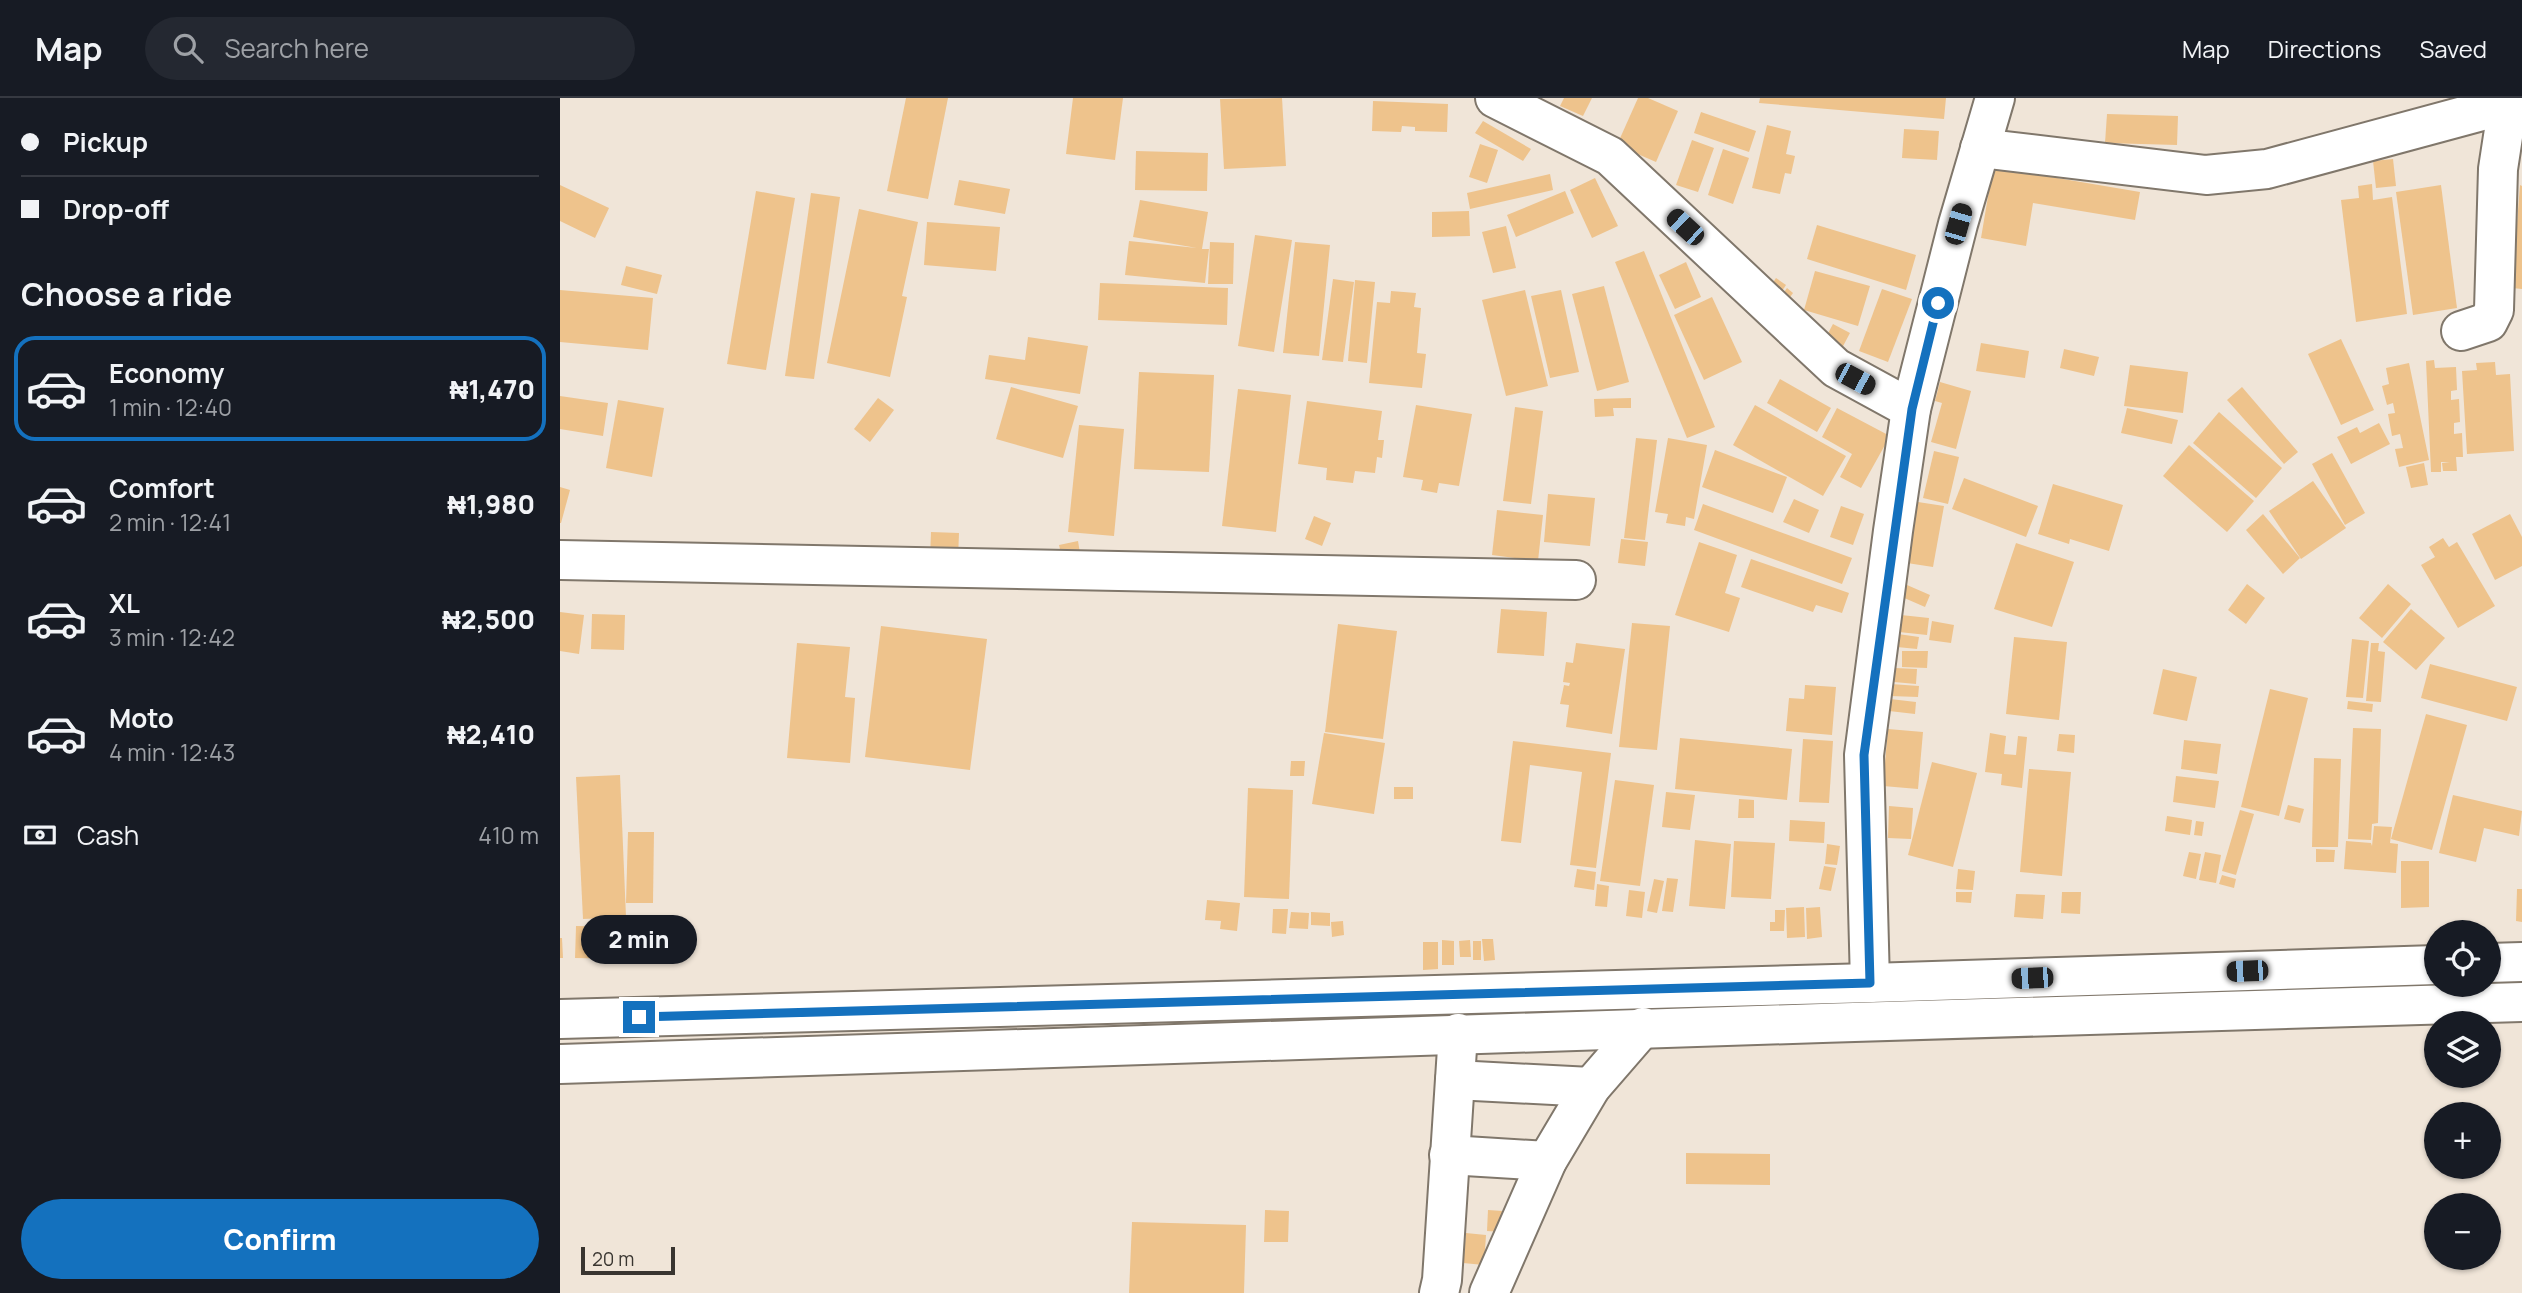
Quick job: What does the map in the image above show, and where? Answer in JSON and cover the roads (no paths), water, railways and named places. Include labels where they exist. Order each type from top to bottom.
[{"type":"street","points":[[1495,98],[1610,156],[1836,369],[1912,409]]},
{"type":"street","points":[[1870,983],[1864,755],[1912,409],[1958,224],[1995,98]]},
{"type":"street","points":[[1980,148],[2206,175],[2267,169],[2515,104],[2498,169],[2494,310],[2488,322],[2461,331]]},
{"type":"street","points":[[560,560],[1576,580]]},
{"type":"street","points":[[2501,963],[2522,962]]},
{"type":"street","points":[[560,1019],[2424,965]]},
{"type":"street","points":[[560,1064],[1643,1027],[1870,1023],[2522,1002]]},
{"type":"street","points":[[1489,1293],[1547,1161],[1591,1087],[1643,1027]]},
{"type":"street","points":[[1438,1293],[1442,1280],[1458,1034]]},
{"type":"street","points":[[1455,1080],[1591,1087]]},
{"type":"street","points":[[1449,1155],[1547,1161]]}]
